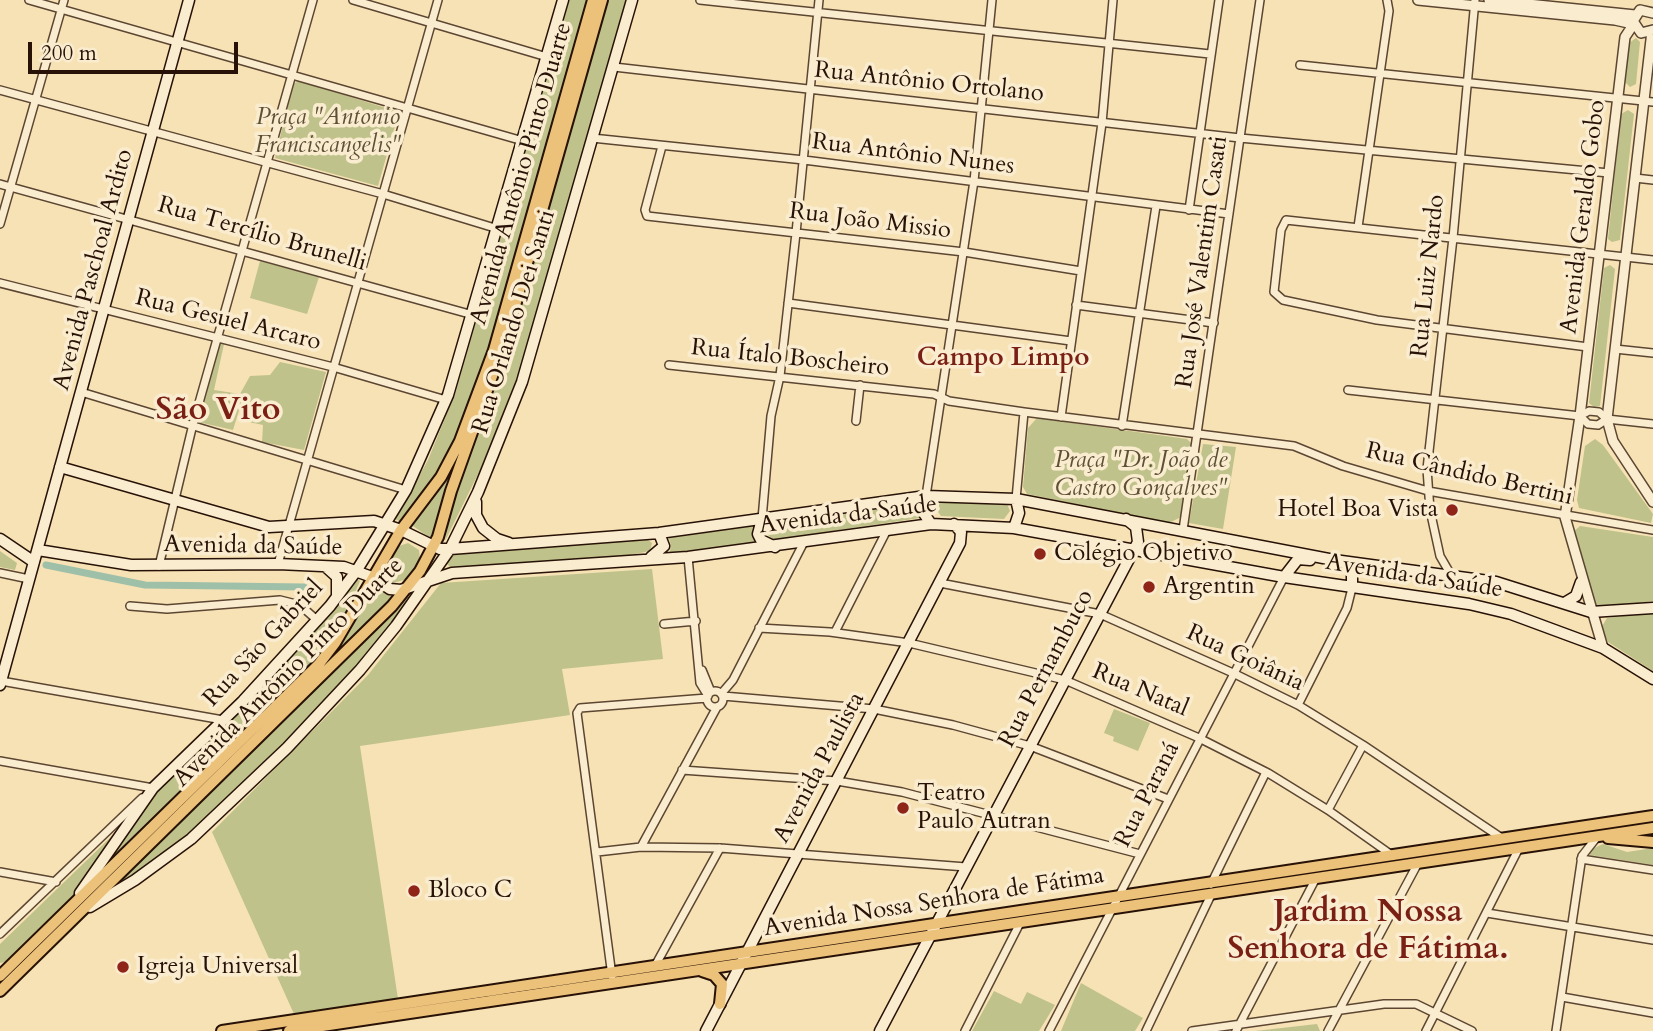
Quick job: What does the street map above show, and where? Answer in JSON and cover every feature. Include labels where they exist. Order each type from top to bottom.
[{"type":"main road","name":"Avenida Paschoal Ardito","points":[[1,683],[2,669],[189,0]]},
{"type":"main road","name":"Rua São Gabriel","points":[[74,911],[153,788],[318,621],[357,570],[406,489],[446,400],[499,229],[563,0]]},
{"type":"main road","name":"Avenida Antônio Pinto Duarte","points":[[0,992],[74,911],[319,664],[342,631],[401,530],[445,470],[473,410],[494,350],[593,0]]},
{"type":"main road","name":"Avenida Antônio Pinto Duarte","points":[[3,970],[74,911],[407,589],[434,546],[506,337],[602,0]]},
{"type":"main road","name":"Rua Orlando Dei Santi","points":[[74,911],[135,880],[215,818],[317,718],[360,670],[450,549],[478,492],[525,372],[632,0]]},
{"type":"main road","name":"Avenida da Saúde","points":[[60,467],[269,527],[362,520],[386,524],[434,546],[450,549],[659,533],[926,496],[1016,499],[1123,517],[1334,560],[1451,575],[1517,587],[1591,612],[1653,608]]},
{"type":"main road","points":[[478,492],[475,508],[483,528],[497,539],[516,544]]},
{"type":"main road","points":[[926,496],[923,512],[931,524]]},
{"type":"main road","points":[[1014,528],[1019,513],[1016,499]]},
{"type":"main road","points":[[1123,517],[1133,523],[1138,531],[1134,549]]},
{"type":"main road","points":[[762,519],[758,534],[761,540],[775,547]]},
{"type":"main road","name":"Avenida da Saúde","points":[[37,550],[131,565],[322,565],[357,570],[390,589],[407,589],[452,573],[688,558],[931,524],[1014,528],[1284,577],[1500,611],[1551,627],[1602,648],[1653,679]]},
{"type":"main road","name":"Avenida Paulista","points":[[706,1031],[940,583],[961,539],[960,529],[954,524]]},
{"type":"main road","points":[[643,560],[661,551],[664,546],[659,533]]},
{"type":"main road","points":[[0,539],[34,562]]},
{"type":"main road","name":"Rua Pernambuco","points":[[880,1031],[1134,549]]},
{"type":"main road","points":[[24,555],[37,550]]},
{"type":"main road","points":[[1284,577],[1298,559],[1328,562],[1334,560]]},
{"type":"main road","points":[[1346,562],[1352,572],[1352,588]]},
{"type":"main road","points":[[322,565],[337,578],[335,600]]},
{"type":"main road","points":[[1566,602],[1576,596],[1581,582]]},
{"type":"main road","name":"Avenida Nossa Senhora de Fátima","points":[[227,1031],[612,978],[699,971],[1110,910],[1393,856],[1653,816]]},
{"type":"main road","name":"Avenida Nossa Senhora de Fátima","points":[[289,1031],[612,978],[655,967],[1117,897],[1315,880],[1653,828]]},
{"type":"main road","points":[[1550,843],[1558,838],[1558,830]]},
{"type":"main road","points":[[1598,836],[1625,842],[1653,842]]},
{"type":"main road","points":[[699,971],[715,975],[722,984],[720,1004]]},
{"type":"street","points":[[29,0],[523,141]]},
{"type":"street","points":[[0,224],[64,0]]},
{"type":"street","points":[[159,566],[193,424],[313,0]]},
{"type":"street","points":[[353,0],[547,57]]},
{"type":"street","points":[[278,564],[438,0]]},
{"type":"street","points":[[700,0],[1210,54]]},
{"type":"street","points":[[762,519],[772,410],[780,376],[796,233],[819,0]]},
{"type":"street","points":[[926,496],[974,181],[992,0]]},
{"type":"street","points":[[1061,418],[1102,123],[1113,0]]},
{"type":"street","points":[[1189,210],[1219,0]]},
{"type":"street","name":"Rua José Valentim Casati","points":[[1183,530],[1260,0]]},
{"type":"street","points":[[1358,227],[1389,11],[1387,0]]},
{"type":"street","points":[[1418,0],[1643,12]]},
{"type":"street","points":[[1489,0],[1559,7],[1615,20],[1643,12]]},
{"type":"street","name":"Rua Luiz Nardo","points":[[1451,575],[1440,556],[1427,491],[1427,469],[1444,328],[1475,3]]},
{"type":"street","points":[[1643,12],[1641,33],[1652,30]]},
{"type":"street","name":"Avenida Geraldo Gobo","points":[[1565,517],[1580,416],[1625,37],[1643,12]]},
{"type":"street","points":[[1615,20],[1625,37]]},
{"type":"street","name":"Avenida Geraldo Gobo","points":[[1607,419],[1635,178],[1648,101],[1652,30]]},
{"type":"street","points":[[1300,65],[1648,101]]},
{"type":"street","name":"Rua Antônio Ortolano","points":[[614,67],[1240,138],[1609,173]]},
{"type":"street","points":[[0,90],[383,194],[499,229]]},
{"type":"street","name":"Rua Antônio Nunes","points":[[592,138],[804,160],[1229,215]]},
{"type":"street","name":"Rua João Missio","points":[[662,146],[645,210],[647,216],[964,252],[1081,271]]},
{"type":"street","points":[[1635,178],[1653,180]]},
{"type":"street","name":"Rua Tercílio Brunelli","points":[[0,184],[129,217],[473,315]]},
{"type":"street","points":[[1122,426],[1156,206]]},
{"type":"street","points":[[1588,347],[1377,320],[1283,300],[1274,292],[1281,230],[1286,220],[1653,260]]},
{"type":"street","name":"Rua Gesuel Arcaro","points":[[0,283],[333,368],[446,400]]},
{"type":"street","points":[[788,303],[954,323],[1071,341]]},
{"type":"street","points":[[1076,305],[1214,323]]},
{"type":"street","points":[[1615,349],[1653,353]]},
{"type":"street","name":"Rua Ítalo Boscheiro","points":[[669,365],[934,394],[942,398],[1061,418],[1197,436]]},
{"type":"street","points":[[856,421],[860,385]]},
{"type":"street","points":[[1348,390],[1580,416],[1589,411],[1599,412],[1607,419],[1613,441],[1653,502]]},
{"type":"street","points":[[81,392],[406,489]]},
{"type":"street","points":[[1016,499],[1024,412]]},
{"type":"street","points":[[1607,419],[1653,424]]},
{"type":"street","name":"Rua Cândido Bertini","points":[[1197,436],[1294,446],[1353,469],[1427,491],[1565,517],[1653,530]]},
{"type":"street","points":[[1565,517],[1581,582],[1602,648]]},
{"type":"street","points":[[835,632],[887,530]]},
{"type":"street","points":[[641,847],[703,731],[714,698],[739,668],[804,542]]},
{"type":"street","points":[[1433,573],[1440,567],[1440,556]]},
{"type":"street","points":[[688,558],[696,621],[700,687],[714,698]]},
{"type":"street","points":[[0,573],[29,579]]},
{"type":"street","name":"Rua Paraná","points":[[1049,1031],[1284,577]]},
{"type":"street","name":"Rua Goiânia","points":[[940,583],[1100,614],[1233,673],[1298,705],[1503,839]]},
{"type":"street","points":[[1298,705],[1347,608],[1352,588]]},
{"type":"street","points":[[130,606],[167,609],[280,600],[300,605],[318,621]]},
{"type":"street","points":[[664,624],[696,621]]},
{"type":"street","name":"Rua Natal","points":[[759,628],[835,632],[909,643],[1065,680],[1199,738],[1266,772],[1328,810],[1393,856]]},
{"type":"street","points":[[1,683],[223,720]]},
{"type":"street","points":[[612,978],[597,852],[576,719],[580,708],[714,698],[874,709],[953,725],[1030,746],[1168,799]]},
{"type":"street","points":[[1328,810],[1363,745]]},
{"type":"street","points":[[0,761],[153,788]]},
{"type":"street","points":[[682,770],[836,780],[994,814],[1140,854]]},
{"type":"street","points":[[1146,1031],[1266,772]]},
{"type":"street","name":"Rua São Gabriel","points":[[0,934],[153,788]]},
{"type":"street","points":[[1556,1031],[1582,858],[1598,836]]},
{"type":"street","points":[[1566,841],[1582,858],[1653,870]]},
{"type":"street","points":[[597,852],[641,847],[720,848],[966,867]]},
{"type":"street","points":[[655,967],[720,848]]},
{"type":"street","points":[[1426,1031],[1519,848]]},
{"type":"street","points":[[1328,1031],[1418,863]]},
{"type":"street","points":[[0,872],[56,882]]},
{"type":"street","points":[[1236,1031],[1315,880]]},
{"type":"street","points":[[1487,913],[1653,940]]},
{"type":"street","points":[[965,1031],[1020,923]]},
{"type":"street","points":[[1562,997],[1653,1013]]},
{"type":"street","points":[[1192,1031],[1240,1022],[1338,1012],[1384,1004],[1416,1004],[1472,1031]]},
{"type":"green space","points":[[569,0],[588,0],[490,349],[457,440],[432,482],[399,521],[395,519],[428,460],[456,391]]},
{"type":"green space","points":[[606,0],[627,0],[523,362],[482,466],[445,541],[455,491],[510,337]]},
{"type":"green space","points":[[1636,38],[1640,42],[1636,84],[1630,87],[1625,82],[1629,43]]},
{"type":"green space","name":"Praça \"Antonio Franciscangelis\"","points":[[299,81],[399,112],[378,186],[275,158],[293,84]]},
{"type":"green space","points":[[1628,110],[1634,114],[1620,240],[1612,242],[1608,239],[1621,114]]},
{"type":"green space","points":[[260,261],[319,277],[307,314],[250,298]]},
{"type":"green space","points":[[1610,265],[1615,269],[1600,406],[1594,407],[1589,403],[1604,268]]},
{"type":"green space","points":[[220,343],[224,344],[214,390],[240,394],[250,376],[270,375],[280,362],[326,372],[304,450],[262,442],[263,425],[239,420],[242,410],[264,417],[264,413],[240,407],[233,430],[198,422]]},
{"type":"green space","name":"Praça \"Dr. João de Castro Gonçalves\"","points":[[1037,418],[1187,439],[1192,444],[1181,517],[1169,523],[1027,494],[1023,487],[1028,428]]},
{"type":"green space","points":[[1595,439],[1603,445],[1653,514],[1651,523],[1579,508],[1577,500],[1585,446]]},
{"type":"green space","points":[[1203,444],[1236,447],[1223,529],[1189,523]]},
{"type":"green space","points":[[455,462],[434,535],[429,537],[410,524]]},
{"type":"green space","points":[[941,501],[987,501],[1007,504],[1010,511],[1004,519],[941,516],[936,509]]},
{"type":"green space","points":[[919,503],[916,509],[920,518],[772,540],[766,532],[770,525]]},
{"type":"green space","points":[[753,526],[752,535],[756,544],[669,554],[669,538]]},
{"type":"green space","points":[[1580,526],[1653,537],[1653,601],[1604,609],[1593,604],[1572,533]]},
{"type":"green space","points":[[648,540],[652,543],[650,551],[630,555],[451,568],[447,564],[453,553]]},
{"type":"green space","points":[[408,543],[419,550],[420,559],[407,579],[393,583],[386,578],[383,568],[396,547]]},
{"type":"green space","points":[[0,551],[17,563],[15,570],[0,567]]},
{"type":"green space","points":[[652,569],[663,659],[562,669],[570,715],[360,746],[398,999],[294,1014],[212,832],[368,675],[441,583]]},
{"type":"green space","points":[[357,579],[360,581],[343,620],[317,659],[107,867],[105,865],[158,789],[282,667]]},
{"type":"green space","points":[[375,584],[393,598],[325,664]]},
{"type":"green space","points":[[408,597],[410,598],[392,624],[314,714],[188,835],[120,885],[116,881]]},
{"type":"green space","points":[[1653,612],[1653,671],[1608,642],[1601,628],[1607,618]]},
{"type":"green space","points":[[1114,709],[1150,723],[1138,751],[1113,741],[1114,737],[1104,733]]},
{"type":"green space","points":[[116,832],[67,905],[6,962],[0,963],[0,944]]},
{"type":"green space","points":[[1603,844],[1627,852],[1653,848],[1653,865],[1590,855],[1590,850]]},
{"type":"green space","points":[[1081,983],[1143,1018],[1135,1031],[1061,1031]]},
{"type":"green space","points":[[994,991],[1021,1004],[1027,992],[1055,1005],[1039,1031],[972,1031]]},
{"type":"green space","points":[[1317,1024],[1320,1031],[1255,1031]]},
{"type":"waterway","points":[[46,565],[145,585],[304,587]]},
{"type":"place","name":"Hotel Boa Vista","points":[[1452,510]]},
{"type":"place","name":"Colégio Objetivo","points":[[1040,554]]},
{"type":"place","name":"Argentin","points":[[1149,587]]},
{"type":"place","name":"Teatro Paulo Autran","points":[[903,808]]},
{"type":"place","name":"Bloco C","points":[[414,891]]},
{"type":"place","name":"Igreja Universal","points":[[123,967]]},
{"type":"district","name":"Campo Limpo","points":[[1003,359]]},
{"type":"district","name":"São Vito","points":[[218,412]]},
{"type":"district","name":"Jardim Nossa Senhora de Fátima.","points":[[1368,932]]}]
